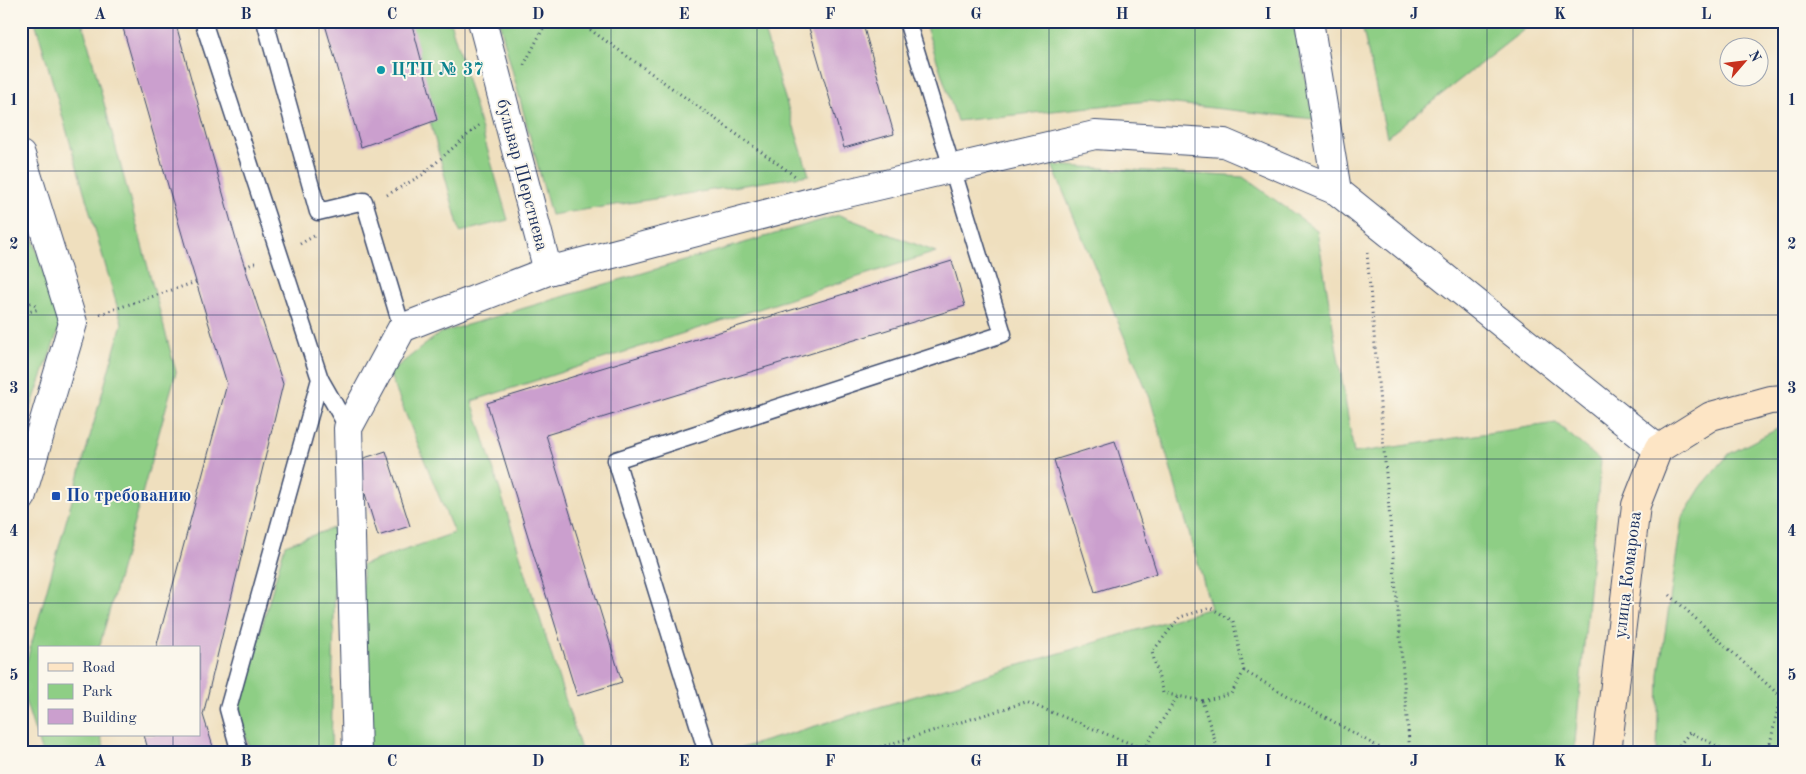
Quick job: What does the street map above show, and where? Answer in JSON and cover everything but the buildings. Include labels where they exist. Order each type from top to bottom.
[{"type":"main road","points":[[1658,449],[1711,416],[1770,400],[1785,399]]},
{"type":"main road","name":"улица Комарова","points":[[1606,753],[1636,505],[1658,449]]},
{"type":"street","name":"бульвар Шерстнева","points":[[482,21],[548,271]]},
{"type":"street","points":[[1309,21],[1337,191]]},
{"type":"street","points":[[357,753],[348,428],[402,328],[548,271],[826,198],[953,167],[1095,136],[1224,144],[1337,191],[1658,449]]},
{"type":"street","points":[[21,155],[73,323],[21,498]]},
{"type":"lane","points":[[204,21],[320,379],[348,428]]},
{"type":"lane","points":[[265,21],[318,212],[364,201],[402,328]]},
{"type":"lane","points":[[707,753],[616,460],[1004,334],[907,21]]},
{"type":"lane","points":[[240,753],[228,709],[320,379]]},
{"type":"path","points":[[578,21],[826,198]]},
{"type":"path","points":[[1364,212],[1410,753]]},
{"type":"path","points":[[73,323],[196,282]]},
{"type":"path","points":[[21,314],[42,308]]},
{"type":"path","points":[[1670,595],[1780,696],[1785,707]]},
{"type":"path","points":[[1211,608],[1233,621],[1244,671],[1231,694],[1202,701],[1178,696],[1163,693],[1152,652],[1180,617],[1211,608]]},
{"type":"path","points":[[1244,671],[1389,753]]},
{"type":"path","points":[[1768,753],[1785,676]]},
{"type":"path","points":[[1142,753],[1178,696]]},
{"type":"path","points":[[1202,701],[1220,753]]},
{"type":"path","points":[[861,753],[1026,702],[1154,753]]},
{"type":"path","points":[[1673,753],[1690,732],[1730,753]]},
{"type":"green space","points":[[35,21],[82,21],[176,372],[100,646],[38,646],[38,736],[100,736],[106,753],[42,753],[21,688],[21,681],[122,323]]},
{"type":"green space","points":[[403,21],[450,21],[508,220],[460,232]]},
{"type":"green space","points":[[499,21],[761,21],[809,175],[551,215]]},
{"type":"green space","points":[[924,21],[1293,21],[1314,119],[1148,101],[957,121]]},
{"type":"green space","points":[[1361,21],[1535,21],[1387,137]]},
{"type":"green space","points":[[1052,165],[1243,177],[1317,230],[1354,453],[1556,423],[1601,461],[1574,753],[725,753],[1211,608],[1150,398]]},
{"type":"green space","points":[[21,200],[60,326],[21,435]]},
{"type":"green space","points":[[839,215],[936,252],[472,401],[582,753],[367,753],[362,565],[454,533],[389,373],[440,333]]},
{"type":"green space","points":[[1785,425],[1785,753],[1657,753],[1659,674],[1682,518],[1701,487],[1729,454]]},
{"type":"green space","points":[[336,527],[331,753],[251,753],[238,710],[285,545]]},
{"type":"place","name":"ЦТП № 37","points":[[381,70]]},
{"type":"place","name":"По требованию","points":[[56,496]]}]
